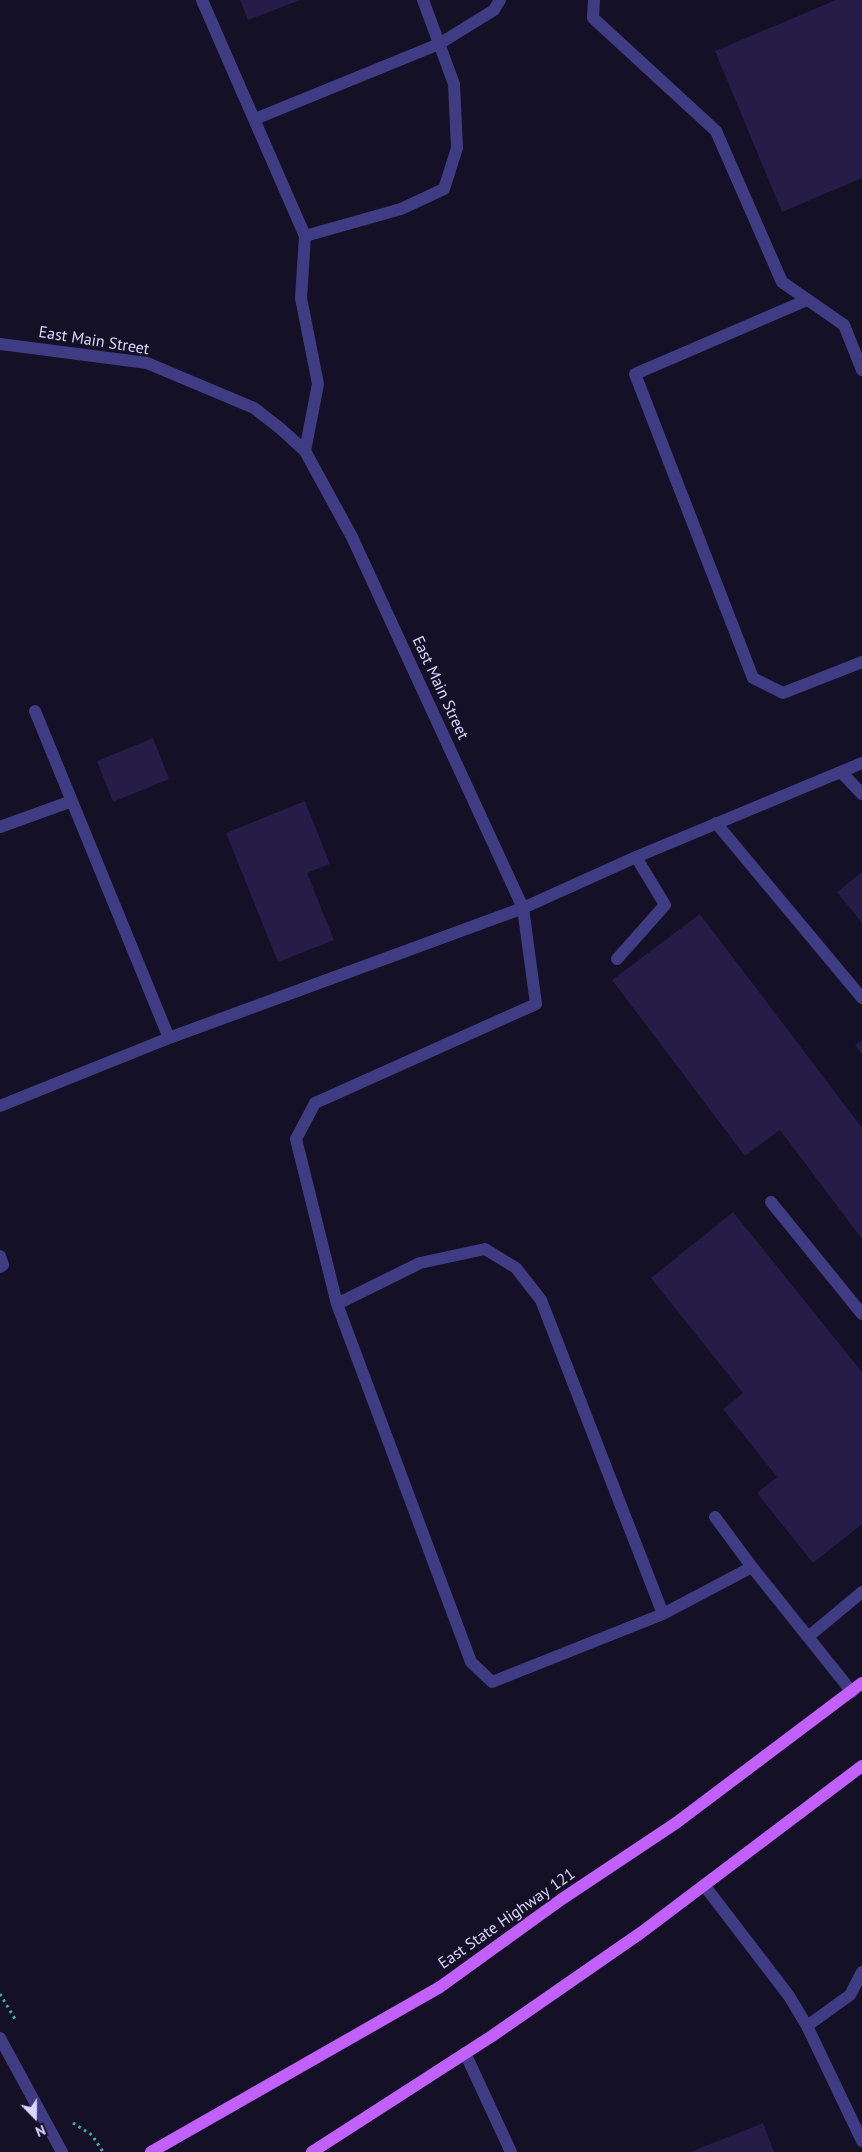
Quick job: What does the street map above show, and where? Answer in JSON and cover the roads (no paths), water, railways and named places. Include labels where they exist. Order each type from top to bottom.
[{"type":"main road","name":"East State Highway 121","points":[[151,2152],[440,1987],[562,1899],[676,1823],[862,1684]]},
{"type":"main road","points":[[312,2152],[465,2053],[642,1932],[862,1766]]},
{"type":"street","points":[[202,0],[306,236],[301,298],[318,384],[305,451]]},
{"type":"street","points":[[306,236],[401,209],[444,189],[457,148],[454,84],[423,0]]},
{"type":"street","points":[[255,119],[439,44],[494,10],[500,0]]},
{"type":"street","points":[[594,0],[593,18],[716,131],[782,282],[844,325],[862,370]]},
{"type":"street","points":[[807,300],[635,374],[753,678],[783,693],[862,662]]},
{"type":"street","name":"East Main Street","points":[[0,344],[147,363],[254,408],[282,429],[305,451],[352,537],[523,908],[536,1004],[315,1103],[296,1139],[337,1304]]},
{"type":"street","points":[[35,711],[169,1038]]},
{"type":"street","points":[[0,1106],[169,1038],[523,908],[636,857],[862,763]]},
{"type":"street","points":[[841,772],[862,794]]},
{"type":"street","points":[[0,827],[72,801]]},
{"type":"street","points":[[716,823],[862,998]]},
{"type":"street","points":[[617,959],[665,905],[636,857]]},
{"type":"street","points":[[771,1202],[862,1314]]},
{"type":"street","points":[[662,1614],[541,1300],[516,1268],[485,1249],[420,1263],[337,1304],[471,1662],[492,1682],[662,1614],[752,1567]]},
{"type":"street","points":[[0,1256],[4,1265],[0,1267]]},
{"type":"street","points":[[716,1518],[752,1567],[852,1692]]},
{"type":"street","points":[[808,1637],[862,1592]]},
{"type":"street","points":[[704,1885],[789,1996],[807,2026],[862,2141]]},
{"type":"street","points":[[807,2026],[850,1995],[862,1972]]},
{"type":"street","points":[[0,2038],[62,2152]]},
{"type":"street","points":[[465,2053],[511,2152]]}]
